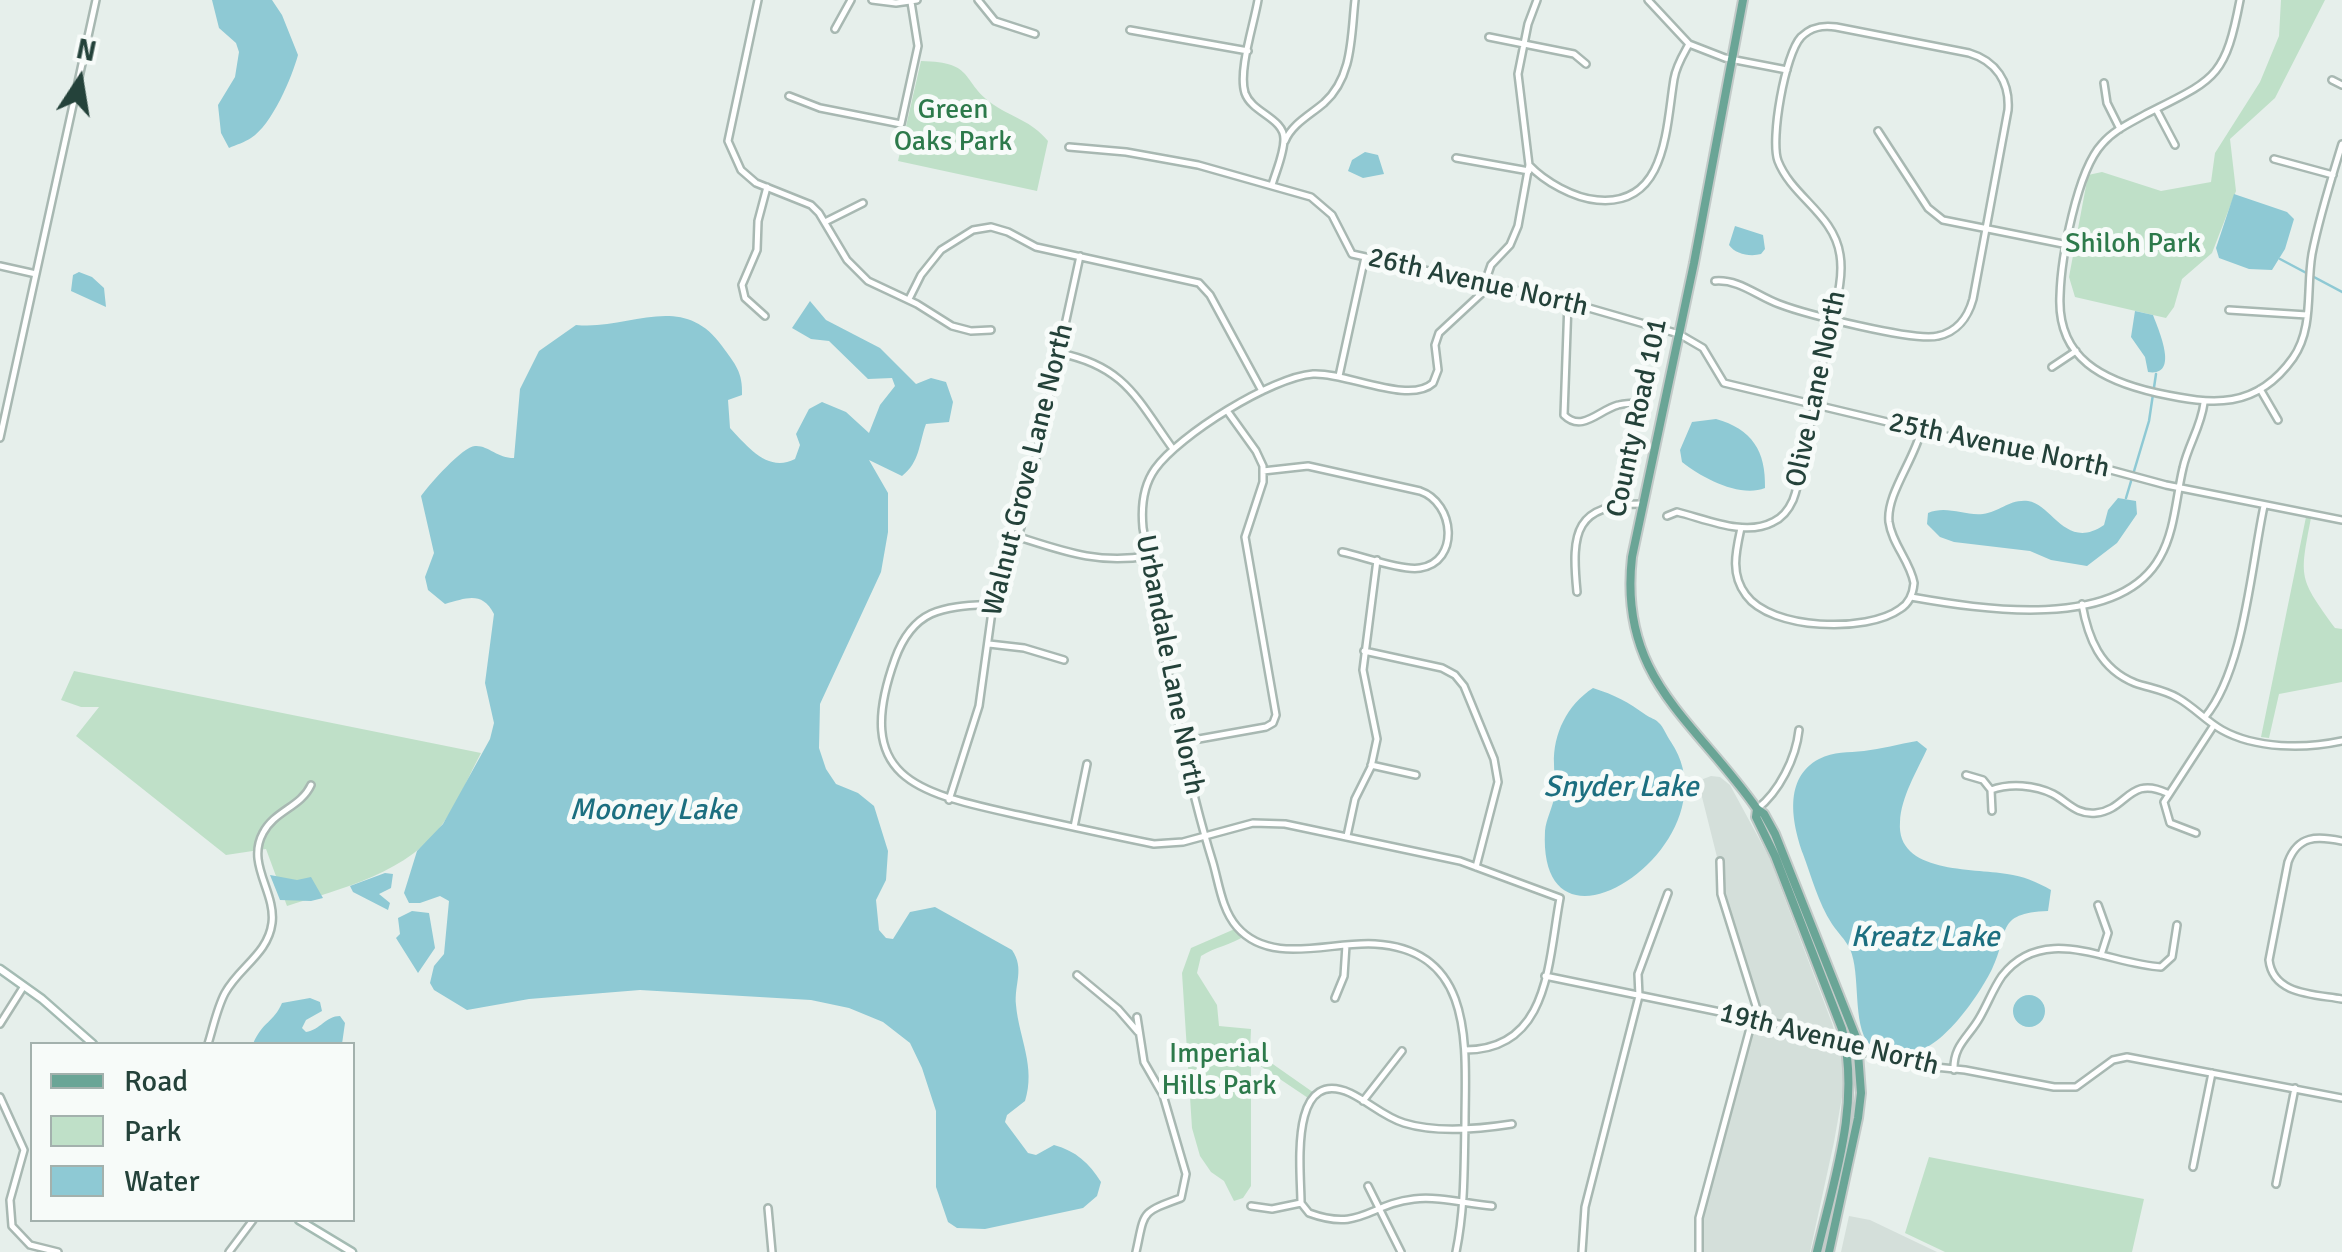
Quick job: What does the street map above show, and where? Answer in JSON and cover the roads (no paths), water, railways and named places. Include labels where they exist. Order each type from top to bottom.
[{"type":"main road","name":"County Road 101","points":[[1743,0],[1680,334],[1643,504],[1630,578],[1631,610],[1639,647],[1654,679],[1756,809],[1764,814],[1788,860],[1847,1009],[1858,1051],[1861,1093],[1829,1252]]},
{"type":"main road","name":"County Road 101","points":[[1756,809],[1846,1046],[1850,1081],[1847,1116],[1817,1252]]},
{"type":"main road","points":[[0,969],[91,1042]]},
{"type":"main road","points":[[301,1222],[352,1252]]},
{"type":"street","points":[[0,438],[96,0]]},
{"type":"street","points":[[758,0],[728,141],[741,170],[768,187],[802,199],[825,222],[856,271],[881,290],[909,300],[962,329],[991,330]]},
{"type":"street","points":[[835,29],[851,0]]},
{"type":"street","points":[[789,96],[820,108],[900,124],[918,46],[914,1],[872,0]]},
{"type":"street","points":[[978,0],[1002,25],[1035,34]]},
{"type":"street","points":[[1258,0],[1244,91],[1252,106],[1281,128],[1284,144]]},
{"type":"street","points":[[1272,185],[1291,130],[1331,96],[1344,77],[1355,0]]},
{"type":"street","points":[[1486,284],[1491,265],[1514,237],[1529,168],[1518,90],[1530,13],[1537,0]]},
{"type":"street","points":[[1648,0],[1688,44],[1734,60],[1788,70]]},
{"type":"street","points":[[2240,0],[2231,48],[2221,68],[2205,84],[2120,128],[2088,163],[2078,189],[2061,284],[2060,311],[2076,350],[2092,369],[2116,382],[2204,403],[2230,401],[2260,389],[2278,376],[2298,350],[2307,315],[2313,249],[2342,144]]},
{"type":"street","name":"Olive Lane North","points":[[1741,528],[1771,524],[1792,502],[1841,271],[1836,238],[1781,168],[1775,150],[1775,132],[1793,48],[1803,35],[1818,27],[1836,27],[1969,53],[1997,70],[2007,88],[2008,110],[1985,230]]},
{"type":"street","points":[[1130,30],[1248,51]]},
{"type":"street","points":[[1489,37],[1574,54],[1586,64]]},
{"type":"street","points":[[1456,158],[1529,168],[1586,198],[1610,200],[1640,190],[1653,175],[1664,146],[1674,79],[1688,44]]},
{"type":"street","points":[[2332,80],[2342,85]]},
{"type":"street","points":[[2104,83],[2110,111],[2120,128]]},
{"type":"street","points":[[2156,110],[2174,146]]},
{"type":"street","points":[[1878,131],[1936,215],[1952,224],[2068,245]]},
{"type":"street","name":"26th Avenue North","points":[[1069,147],[1162,158],[1272,185],[1319,202],[1332,215],[1352,254],[1568,302],[1680,334]]},
{"type":"street","points":[[2274,159],[2333,175]]},
{"type":"street","points":[[765,316],[745,298],[742,285],[756,250],[758,221],[768,187]]},
{"type":"street","points":[[825,222],[863,203]]},
{"type":"street","points":[[909,300],[920,275],[941,250],[982,228],[999,228],[1029,245],[1199,283],[1210,295],[1262,390]]},
{"type":"street","points":[[1715,281],[1728,280],[1781,305],[1925,338],[1952,330],[1970,308],[1985,230]]},
{"type":"street","name":"Walnut Grove Lane North","points":[[949,800],[979,706],[993,604],[1018,536],[1080,256]]},
{"type":"street","points":[[1339,376],[1365,256]]},
{"type":"street","points":[[0,266],[36,274]]},
{"type":"street","name":"Urbandale Lane North","points":[[1204,836],[1194,804],[1148,556],[1142,502],[1150,477],[1173,449],[1228,411],[1262,390],[1309,374],[1339,376],[1408,391],[1428,388],[1438,370],[1435,345],[1439,333],[1481,294],[1486,284]]},
{"type":"street","points":[[1568,302],[1564,415],[1572,422],[1582,423],[1619,404],[1636,402]]},
{"type":"street","points":[[2229,310],[2307,315]]},
{"type":"street","name":"25th Avenue North","points":[[1680,334],[1704,348],[1724,383],[2037,457],[2342,520]]},
{"type":"street","points":[[2052,367],[2076,350]]},
{"type":"street","points":[[1059,353],[1092,360],[1112,372],[1173,449]]},
{"type":"street","points":[[2260,389],[2278,420]]},
{"type":"street","points":[[1911,597],[1993,611],[2082,604],[2121,594],[2152,570],[2165,546],[2185,459],[2200,426],[2204,403]]},
{"type":"street","points":[[1182,742],[1266,727],[1275,720],[1245,538],[1250,513],[1261,491],[1263,470],[1256,450],[1228,411]]},
{"type":"street","points":[[1667,516],[1678,512],[1741,528],[1735,558],[1737,577],[1746,596],[1770,614],[1837,625],[1895,612],[1911,597],[1912,575],[1892,534],[1889,511],[1921,431]]},
{"type":"street","points":[[1263,470],[1308,466],[1420,490],[1435,498],[1446,511],[1448,536],[1442,553],[1432,564],[1419,568],[1342,552]]},
{"type":"street","points":[[1578,592],[1574,548],[1580,528],[1604,508],[1643,504]]},
{"type":"street","points":[[2205,717],[2221,694],[2232,665],[2264,506]]},
{"type":"street","points":[[1018,536],[1092,559],[1148,556]]},
{"type":"street","points":[[1347,836],[1355,799],[1371,765],[1377,739],[1362,670],[1377,560]]},
{"type":"street","points":[[993,604],[944,608],[922,618],[900,646],[882,697],[883,737],[894,762],[912,782],[949,800],[1154,844],[1184,842],[1237,826],[1269,823],[1347,836],[1476,866],[1560,898],[1537,1008],[1516,1036],[1495,1046],[1465,1050]]},
{"type":"street","points":[[2082,604],[2091,641],[2115,672],[2177,697],[2225,732],[2292,747],[2342,741]]},
{"type":"street","points":[[988,644],[1024,648],[1064,660]]},
{"type":"street","points":[[1364,651],[1449,670],[1464,686],[1498,770],[1496,794],[1476,866]]},
{"type":"street","points":[[2196,833],[2170,823],[2164,810],[2167,793],[2214,724]]},
{"type":"street","points":[[1756,809],[1776,792],[1798,742],[1799,730]]},
{"type":"street","points":[[1074,827],[1088,764]]},
{"type":"street","points":[[1371,765],[1416,775]]},
{"type":"street","points":[[1966,775],[1983,780],[1991,790],[1992,811]]},
{"type":"street","points":[[209,1042],[224,994],[260,952],[272,926],[258,862],[260,837],[270,822],[298,802],[311,784]]},
{"type":"street","points":[[1991,790],[2012,786],[2043,790],[2071,808],[2089,814],[2108,810],[2136,790],[2154,788],[2167,793]]},
{"type":"street","points":[[1204,836],[1226,909],[1246,935],[1277,948],[1375,944],[1396,947],[1428,964],[1448,984],[1464,1025],[1465,1050],[1465,1204],[1456,1252]]},
{"type":"street","points":[[2342,840],[2306,840],[2290,855],[2269,952],[2272,975],[2287,988],[2342,999]]},
{"type":"street","points":[[1699,1252],[1699,1218],[1756,1006],[1721,894],[1720,860]]},
{"type":"street","points":[[1582,1252],[1585,1208],[1639,996],[1638,974],[1668,893]]},
{"type":"street","points":[[2098,905],[2108,933],[2101,955]]},
{"type":"street","points":[[1954,1070],[1956,1048],[1979,1020],[2000,978],[2016,962],[2048,948],[2076,948],[2156,967],[2167,964],[2172,956],[2178,924]]},
{"type":"street","points":[[1335,998],[1344,976],[1346,945]]},
{"type":"street","points":[[2167,964],[2172,972]]},
{"type":"street","points":[[1077,974],[1140,1034]]},
{"type":"street","name":"19th Avenue North","points":[[1545,976],[1798,1028],[1895,1062],[2068,1088],[2087,1081],[2114,1060],[2128,1057],[2342,1098]]},
{"type":"street","points":[[0,1024],[24,986]]},
{"type":"street","points":[[1136,1252],[1148,1210],[1180,1198],[1186,1174],[1163,1095],[1144,1062],[1137,1017]]},
{"type":"street","points":[[1363,1101],[1402,1051]]},
{"type":"street","points":[[2193,1168],[2212,1073]]},
{"type":"street","points":[[2276,1184],[2295,1088]]},
{"type":"street","points":[[1492,1206],[1412,1199],[1363,1218],[1339,1220],[1308,1213],[1301,1202],[1302,1122],[1306,1106],[1317,1095],[1339,1090],[1416,1126],[1512,1124]]},
{"type":"street","points":[[0,1097],[24,1150],[9,1208],[12,1226],[30,1245],[58,1252]]},
{"type":"street","points":[[1368,1186],[1401,1252]]},
{"type":"street","points":[[1251,1206],[1272,1209],[1301,1202]]},
{"type":"street","points":[[768,1208],[772,1252]]},
{"type":"street","points":[[228,1252],[250,1222]]},
{"type":"water","points":[[212,0],[272,0],[298,55],[286,88],[266,123],[251,138],[229,148],[221,133],[218,105],[235,77],[239,52],[236,43],[219,28]]},
{"type":"water","points":[[1365,152],[1378,155],[1384,174],[1363,178],[1348,171],[1352,160]]},
{"type":"water","points":[[2234,194],[2287,212],[2294,219],[2285,249],[2272,270],[2249,269],[2219,258],[2216,248]]},
{"type":"water","points":[[1735,226],[1763,235],[1765,249],[1761,254],[1743,254],[1729,245]]},
{"type":"water","points":[[79,272],[104,288],[106,307],[71,291],[73,275]]},
{"type":"water","name":"Mooney Lake","points":[[810,301],[826,320],[880,348],[916,384],[931,378],[946,382],[953,402],[949,422],[926,424],[916,458],[902,476],[869,460],[888,493],[888,532],[881,572],[820,704],[819,748],[836,784],[858,793],[874,806],[888,851],[886,880],[876,900],[879,930],[886,938],[893,939],[910,912],[935,907],[1012,950],[1018,964],[1016,1005],[1029,1076],[1025,1101],[1007,1115],[1005,1122],[1028,1153],[1036,1155],[1054,1145],[1075,1154],[1092,1169],[1101,1182],[1097,1196],[1083,1208],[985,1229],[957,1228],[948,1222],[936,1187],[936,1111],[922,1068],[910,1043],[883,1022],[849,1008],[811,1000],[640,990],[529,999],[467,1010],[434,990],[430,983],[434,966],[444,954],[449,901],[440,896],[409,903],[404,893],[417,851],[443,824],[490,739],[494,723],[485,683],[494,614],[479,599],[445,604],[428,590],[425,577],[434,553],[421,496],[446,467],[470,448],[480,446],[514,458],[520,389],[539,351],[576,325],[672,316],[706,329],[731,358],[741,380],[742,395],[728,400],[730,428],[767,460],[776,463],[795,459],[800,445],[796,434],[809,409],[822,402],[846,412],[869,433],[880,405],[895,386],[892,378],[868,379],[829,341],[811,339],[792,328]]},
{"type":"water","points":[[2135,311],[2153,315],[2165,351],[2163,367],[2158,372],[2148,372],[2145,357],[2131,337]]},
{"type":"water","points":[[1716,419],[1739,429],[1754,443],[1763,463],[1765,488],[1733,488],[1710,480],[1682,462],[1680,450],[1692,422]]},
{"type":"water","points":[[2118,498],[2136,501],[2137,514],[2117,543],[2087,566],[2051,560],[2030,551],[1954,542],[1940,537],[1927,524],[1928,513],[1935,511],[1983,514],[2028,501],[2070,530],[2091,532],[2104,525],[2108,510]]},
{"type":"water","name":"Snyder Lake","points":[[1593,688],[1621,699],[1658,722],[1671,742],[1684,780],[1678,818],[1658,853],[1630,879],[1599,894],[1571,893],[1551,874],[1545,831],[1555,794],[1554,753],[1559,731],[1576,703]]},
{"type":"water","name":"Kreatz Lake","points":[[1917,741],[1927,749],[1906,794],[1900,822],[1902,839],[1910,851],[1939,865],[2013,875],[2051,890],[2048,911],[2019,916],[2006,927],[1992,969],[1960,1018],[1926,1048],[1909,1051],[1869,1044],[1864,1035],[1853,959],[1816,890],[1799,842],[1793,802],[1800,778],[1819,759]]},
{"type":"water","points":[[385,873],[393,874],[391,888],[379,894],[390,903],[388,910],[353,892],[350,886]]},
{"type":"water","points":[[270,875],[297,880],[311,877],[323,898],[280,900]]},
{"type":"water","points":[[412,911],[429,913],[435,948],[418,973],[396,938],[400,934],[398,918]]},
{"type":"water","points":[[2029,995],[2040,1000],[2045,1011],[2040,1022],[2029,1027],[2018,1022],[2013,1011],[2018,1000]]},
{"type":"water","points":[[310,998],[320,1002],[322,1011],[306,1020],[302,1028],[311,1031],[340,1016],[345,1023],[342,1042],[254,1042],[282,1003]]},
{"type":"waterway","points":[[2280,259],[2342,292]]},
{"type":"waterway","points":[[2126,498],[2149,421],[2156,374]]},
{"type":"park label","name":"Green Oaks Park","points":[[953,127]]},
{"type":"park label","name":"Shiloh Park","points":[[2133,245]]},
{"type":"park label","name":"Imperial Hills Park","points":[[1219,1071]]}]
